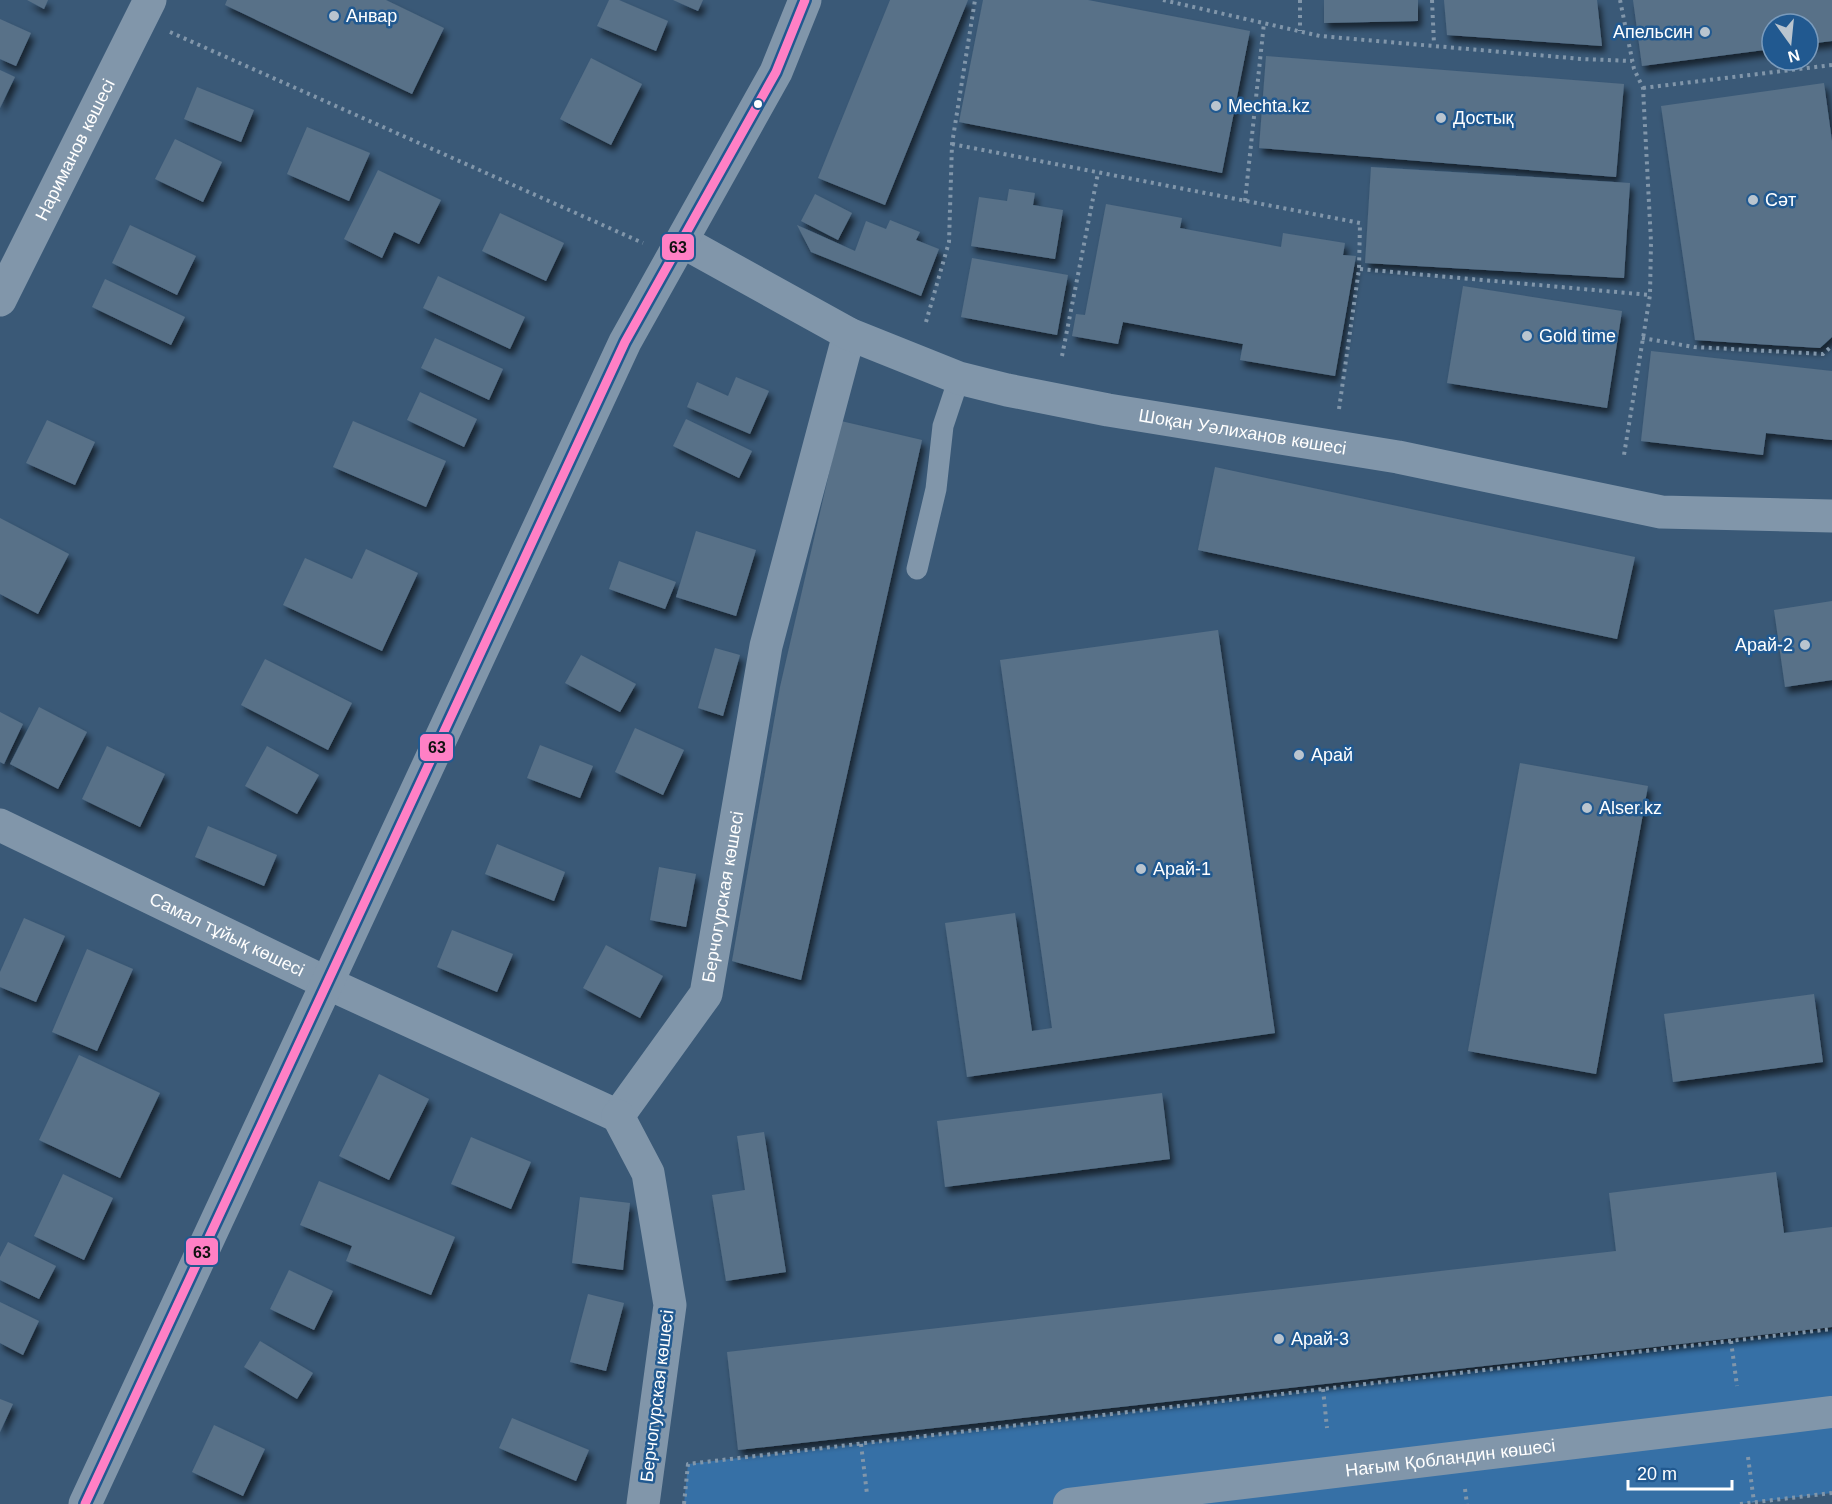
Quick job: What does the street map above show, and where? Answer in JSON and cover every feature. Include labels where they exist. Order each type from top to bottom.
[{"type":"street","points":[[85,1504],[625,342],[776,72],[805,0]]},
{"type":"street","name":"Нариманов көшесі","points":[[0,300],[145,9]]},
{"type":"street","name":"Шоқан Уәлиханов көшесі","points":[[678,249],[849,334],[959,378],[1007,390],[1108,410],[1398,457],[1661,512],[1832,516]]},
{"type":"street","name":"Берчогурская көшесі","points":[[643,1504],[670,1305],[648,1173],[618,1116],[706,994],[766,646],[849,334]]},
{"type":"street","name":"Самал тұйық көшесі","points":[[0,825],[327,983],[618,1116]]},
{"type":"street","name":"Нағым Қобландин көшесі","points":[[1069,1504],[1832,1412]]},
{"type":"lane","points":[[917,569],[936,489],[943,426],[959,378]]},
{"type":"path","points":[[926,322],[949,242],[952,144],[975,0]]},
{"type":"path","points":[[1163,0],[1320,36],[1434,44],[1582,59],[1632,61]]},
{"type":"path","points":[[1300,0],[1300,31]]},
{"type":"path","points":[[1432,0],[1434,44]]},
{"type":"path","points":[[1620,0],[1632,61],[1642,88],[1651,242],[1650,295],[1624,455]]},
{"type":"path","points":[[145,9],[678,249]]},
{"type":"path","points":[[1245,201],[1264,23]]},
{"type":"path","points":[[1642,88],[1832,65]]},
{"type":"path","points":[[952,144],[1360,223],[1359,269],[1340,409]]},
{"type":"path","points":[[1062,356],[1098,172]]},
{"type":"path","points":[[1359,269],[1650,295]]},
{"type":"path","points":[[1642,338],[1694,347],[1823,354],[1832,346]]},
{"type":"path","points":[[684,1504],[688,1464],[1832,1329]]},
{"type":"path","points":[[1731,1341],[1737,1386]]},
{"type":"path","points":[[1323,1389],[1327,1428]]},
{"type":"path","points":[[861,1444],[867,1494]]},
{"type":"path","points":[[1748,1457],[1754,1502]]},
{"type":"path","points":[[1740,1504],[1832,1493]]},
{"type":"shaded area","points":[[1832,1329],[1832,1493],[1740,1504],[684,1504],[688,1464]]},
{"type":"building","points":[[27,0],[48,0],[44,9]]},
{"type":"building","points":[[227,0],[386,0],[444,28],[412,94],[225,5]]},
{"type":"building","points":[[609,0],[619,0],[668,21],[656,51],[597,26]]},
{"type":"building","points":[[673,0],[703,0],[698,11]]},
{"type":"building","points":[[890,0],[968,0],[885,205],[818,178]]},
{"type":"building","points":[[983,0],[1088,0],[1250,31],[1222,173],[959,122]]},
{"type":"building","points":[[1324,0],[1418,0],[1418,21],[1324,23]]},
{"type":"building","points":[[1444,0],[1597,0],[1602,46],[1447,35]]},
{"type":"building","name":"Апельсин","points":[[1633,0],[1832,0],[1832,41],[1820,42],[1820,12],[1760,12],[1760,51],[1642,66]]},
{"type":"building","points":[[0,19],[31,33],[16,66],[0,59]]},
{"type":"building","name":"Достық","points":[[1266,56],[1624,84],[1616,177],[1259,148]]},
{"type":"building","points":[[591,58],[642,84],[611,145],[560,119]]},
{"type":"building","points":[[0,70],[15,77],[0,108]]},
{"type":"building","name":"Сәт","points":[[1824,83],[1832,141],[1832,337],[1820,348],[1695,340],[1661,106]]},
{"type":"building","points":[[197,87],[254,110],[241,142],[184,119]]},
{"type":"building","points":[[307,127],[370,153],[349,201],[287,174]]},
{"type":"building","points":[[175,139],[222,162],[203,202],[155,179]]},
{"type":"building","points":[[1371,167],[1630,183],[1624,278],[1365,263]]},
{"type":"building","points":[[378,170],[441,200],[419,244],[394,232],[382,258],[344,239]]},
{"type":"building","points":[[1009,189],[1035,193],[1033,205],[1063,210],[1055,259],[971,246],[979,197],[1007,201]]},
{"type":"building","points":[[815,194],[852,213],[838,240],[801,221]]},
{"type":"building","points":[[1106,204],[1182,218],[1180,228],[1281,247],[1283,233],[1345,243],[1343,255],[1356,256],[1335,376],[1240,360],[1243,344],[1123,322],[1118,344],[1072,336],[1076,314],[1085,315]]},
{"type":"building","points":[[500,213],[564,243],[546,281],[482,251]]},
{"type":"building","points":[[890,220],[920,232],[916,240],[939,249],[921,296],[811,252],[797,225],[855,251],[866,221],[886,229]]},
{"type":"building","points":[[130,225],[196,256],[177,295],[112,263]]},
{"type":"building","points":[[972,258],[1068,275],[1057,335],[961,317]]},
{"type":"building","points":[[438,276],[525,317],[510,349],[423,308]]},
{"type":"building","points":[[105,279],[185,317],[171,345],[92,307]]},
{"type":"building","points":[[1463,286],[1622,311],[1607,408],[1447,383]]},
{"type":"building","points":[[435,338],[503,369],[489,400],[421,368]]},
{"type":"building","points":[[1651,351],[1832,371],[1832,440],[1766,433],[1763,455],[1641,441]]},
{"type":"building","points":[[736,377],[769,391],[750,434],[687,407],[697,382],[728,396]]},
{"type":"building","points":[[420,392],[477,419],[464,447],[407,420]]},
{"type":"building","points":[[686,419],[752,451],[739,478],[673,446]]},
{"type":"building","points":[[47,420],[95,442],[75,485],[26,463]]},
{"type":"building","points":[[353,421],[446,461],[426,507],[333,467]]},
{"type":"building","points":[[841,421],[922,440],[801,980],[732,961],[780,687]]},
{"type":"building","points":[[1215,467],[1635,557],[1617,639],[1198,550]]},
{"type":"building","points":[[0,518],[69,554],[38,614],[0,594]]},
{"type":"building","points":[[696,531],[756,550],[736,616],[676,597]]},
{"type":"building","points":[[366,549],[418,573],[382,651],[283,605],[305,558],[352,579]]},
{"type":"building","points":[[619,561],[676,582],[665,609],[609,589]]},
{"type":"building","name":"Арай-2","points":[[1832,601],[1832,680],[1785,687],[1774,610]]},
{"type":"building","name":"Арай-1","points":[[1218,630],[1275,1033],[967,1077],[945,923],[1015,913],[1032,1031],[1052,1028],[1000,660]]},
{"type":"building","points":[[715,648],[740,655],[723,716],[698,708]]},
{"type":"building","points":[[581,655],[636,684],[620,712],[565,683]]},
{"type":"building","points":[[265,659],[352,703],[328,750],[241,705]]},
{"type":"building","points":[[39,707],[87,732],[58,789],[10,764]]},
{"type":"building","points":[[0,712],[23,724],[4,764],[0,762]]},
{"type":"building","points":[[635,728],[684,750],[663,795],[615,772]]},
{"type":"building","points":[[540,745],[593,766],[580,798],[527,778]]},
{"type":"building","points":[[107,746],[165,774],[140,827],[82,799]]},
{"type":"building","points":[[267,746],[319,775],[297,814],[245,786]]},
{"type":"building","points":[[1520,763],[1648,786],[1596,1074],[1468,1051]]},
{"type":"building","points":[[208,826],[277,855],[264,886],[195,857]]},
{"type":"building","points":[[497,844],[565,872],[554,901],[485,874]]},
{"type":"building","points":[[659,867],[696,874],[686,927],[650,920]]},
{"type":"building","points":[[24,918],[65,936],[36,1002],[0,987],[0,972]]},
{"type":"building","points":[[452,930],[513,954],[497,992],[437,967]]},
{"type":"building","points":[[606,945],[663,976],[640,1018],[583,988]]},
{"type":"building","points":[[87,949],[133,969],[97,1051],[52,1032]]},
{"type":"building","points":[[1814,994],[1823,1062],[1673,1082],[1664,1014]]},
{"type":"building","points":[[79,1055],[160,1093],[120,1178],[39,1140]]},
{"type":"building","points":[[379,1074],[429,1099],[389,1180],[339,1156]]},
{"type":"building","points":[[1162,1093],[1170,1159],[945,1187],[937,1121]]},
{"type":"building","points":[[764,1132],[786,1272],[726,1281],[712,1195],[745,1190],[737,1136]]},
{"type":"building","points":[[471,1137],[531,1162],[511,1209],[451,1184]]},
{"type":"building","name":"Арай-3","points":[[1776,1172],[1784,1233],[1832,1227],[1832,1327],[738,1450],[727,1352],[1616,1251],[1609,1193]]},
{"type":"building","points":[[63,1174],[113,1198],[84,1260],[34,1236]]},
{"type":"building","points":[[319,1181],[455,1237],[431,1295],[346,1261],[352,1246],[300,1225]]},
{"type":"building","points":[[580,1197],[630,1203],[623,1270],[572,1263]]},
{"type":"building","points":[[8,1242],[56,1266],[39,1299],[0,1280],[0,1257]]},
{"type":"building","points":[[289,1270],[333,1291],[314,1330],[270,1309]]},
{"type":"building","points":[[588,1294],[624,1303],[606,1371],[570,1362]]},
{"type":"building","points":[[0,1302],[39,1321],[23,1355],[0,1343]]},
{"type":"building","points":[[260,1341],[313,1373],[297,1399],[244,1367]]},
{"type":"building","points":[[0,1399],[13,1404],[0,1432]]},
{"type":"building","points":[[512,1418],[589,1450],[576,1481],[499,1448]]},
{"type":"building","points":[[214,1425],[265,1449],[243,1496],[192,1472]]},
{"type":"transit line","name":"63","points":[[85,1504],[625,342],[776,72],[805,0]]},
{"type":"place","name":"Анвар","points":[[334,16]]},
{"type":"place","name":"Апельсин","points":[[1705,32]]},
{"type":"place","name":"Mechta.kz","points":[[1216,106]]},
{"type":"place","name":"Достық","points":[[1441,118]]},
{"type":"place","name":"Сәт","points":[[1753,200]]},
{"type":"place","name":"Gold time","points":[[1527,336]]},
{"type":"place","name":"Арай-2","points":[[1805,645]]},
{"type":"place","name":"Арай","points":[[1299,755]]},
{"type":"place","name":"Alser.kz","points":[[1587,808]]},
{"type":"place","name":"Арай-1","points":[[1141,869]]},
{"type":"place","name":"Арай-3","points":[[1279,1339]]}]
